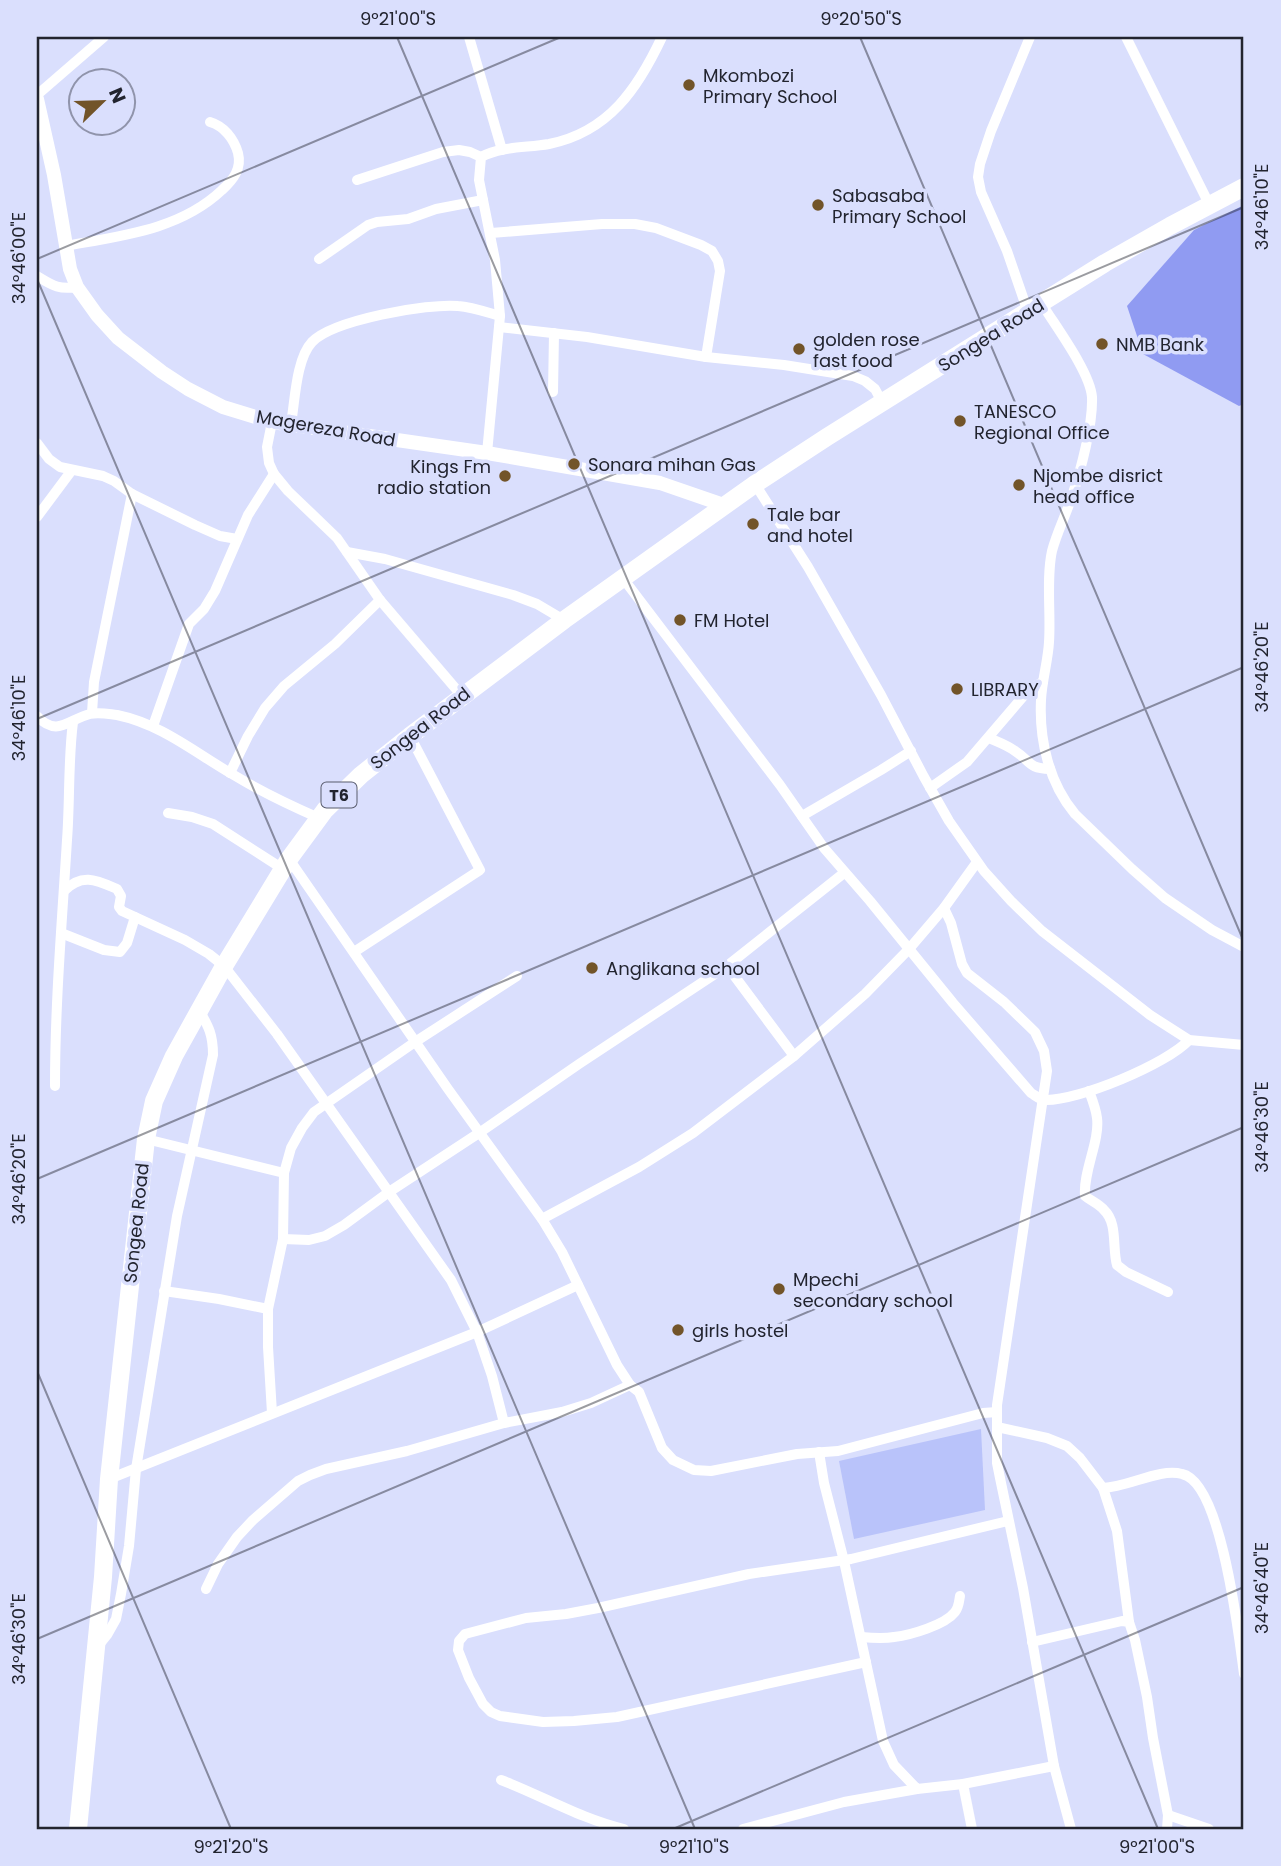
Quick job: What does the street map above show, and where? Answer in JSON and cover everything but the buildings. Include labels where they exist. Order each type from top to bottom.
[{"type":"highway","name":"Songea Road","points":[[78,1829],[103,1577],[109,1479],[146,1139],[154,1101],[199,1010],[286,864],[319,818],[343,791],[462,696],[622,577],[755,484],[882,402],[1116,256],[1244,187]]},
{"type":"street","points":[[469,37],[502,149]]},
{"type":"street","points":[[481,157],[502,149],[551,144],[600,124],[624,102],[635,87],[662,37]]},
{"type":"street","points":[[1030,37],[991,131],[978,177],[1007,251],[1035,308],[1082,370],[1091,397],[1090,423],[1082,461],[1050,564],[1049,644],[1043,682],[1042,736],[1050,769],[1064,800],[1075,814],[1142,878],[1181,909],[1244,947]]},
{"type":"street","points":[[1126,37],[1210,205]]},
{"type":"street","points":[[37,97],[97,39]]},
{"type":"street","name":"Magereza Road","points":[[37,97],[54,175],[65,246],[76,287],[118,338],[188,389],[223,407],[272,422],[487,453],[660,483],[724,505]]},
{"type":"street","points":[[65,246],[161,225],[180,219],[212,200],[237,173],[240,160],[237,147],[228,133],[210,122]]},
{"type":"street","points":[[357,180],[459,149],[481,157]]},
{"type":"street","points":[[481,157],[479,180],[491,233],[500,316],[487,453]]},
{"type":"street","points":[[318,259],[368,225],[408,219],[436,209],[483,200]]},
{"type":"street","points":[[491,233],[635,224],[656,228],[712,251],[719,261],[720,271],[706,356]]},
{"type":"street","points":[[37,275],[56,287],[76,287]]},
{"type":"street","points":[[290,424],[303,357],[312,342],[329,331],[355,322],[433,306],[456,306],[500,316]]},
{"type":"street","points":[[499,327],[853,376],[875,389],[882,402]]},
{"type":"street","points":[[553,392],[554,333]]},
{"type":"street","points":[[272,422],[267,447],[274,474],[337,538],[380,600],[462,696]]},
{"type":"street","points":[[37,443],[49,459],[60,467],[103,476],[132,494],[208,531],[236,540]]},
{"type":"street","points":[[37,517],[72,470]]},
{"type":"street","points":[[153,726],[189,624],[204,609],[215,590],[248,515],[274,474]]},
{"type":"street","points":[[755,484],[808,567],[930,788],[977,862],[1042,931],[1150,1015],[1189,1040],[1244,1045]]},
{"type":"street","points":[[92,713],[94,682],[132,494]]},
{"type":"street","points":[[347,552],[385,559],[513,595],[537,604],[564,620]]},
{"type":"street","points":[[622,577],[824,848],[1031,1093],[1042,1100],[1088,1091],[1163,1060],[1189,1040]]},
{"type":"street","points":[[230,773],[265,708],[284,686],[335,644],[380,600]]},
{"type":"street","points":[[930,788],[967,762],[1027,692],[1043,682]]},
{"type":"street","points":[[37,716],[48,726],[55,727],[92,713],[107,713],[153,726],[230,773],[319,818]]},
{"type":"street","points":[[55,1086],[56,991],[73,722]]},
{"type":"street","points":[[55,727],[71,746]]},
{"type":"street","points":[[354,952],[480,870],[410,736]]},
{"type":"street","points":[[989,738],[1008,746],[1035,768],[1050,769]]},
{"type":"street","points":[[802,816],[911,751]]},
{"type":"street","points":[[168,813],[213,824],[286,864],[354,952],[542,1219],[562,1252],[617,1365],[644,1401],[666,1453],[681,1465],[694,1470],[711,1471],[797,1454],[838,1451],[984,1413],[997,1412]]},
{"type":"street","points":[[542,1219],[639,1167],[693,1133],[794,1056],[865,994],[909,949],[944,908],[977,862]]},
{"type":"street","points":[[283,1239],[309,1240],[325,1236],[353,1218],[579,1063],[727,967],[844,873]]},
{"type":"street","points":[[64,891],[80,879],[107,885],[120,892],[122,911],[198,947],[224,966],[277,1034],[451,1280],[477,1332],[504,1423]]},
{"type":"street","points":[[944,908],[967,973],[1004,1002],[1038,1035],[1044,1051],[1046,1071],[997,1412],[997,1463],[1054,1766],[1071,1829]]},
{"type":"street","points":[[61,933],[104,950],[120,952],[127,943],[135,917]]},
{"type":"street","points":[[727,967],[794,1056]]},
{"type":"street","points":[[272,1413],[268,1309],[283,1239],[284,1173],[291,1148],[302,1128],[314,1112],[517,976]]},
{"type":"street","points":[[96,1648],[116,1619],[129,1546],[136,1469],[164,1291],[177,1216],[213,1055],[213,1039],[199,1010]]},
{"type":"street","points":[[1088,1091],[1096,1111],[1097,1123],[1087,1173],[1086,1196],[1109,1216],[1118,1266],[1168,1292]]},
{"type":"street","points":[[146,1139],[284,1173]]},
{"type":"street","points":[[109,1479],[477,1332],[578,1285]]},
{"type":"street","points":[[164,1291],[268,1309]]},
{"type":"street","points":[[206,1589],[218,1564],[237,1537],[298,1481],[326,1469],[407,1451],[504,1423],[572,1409],[630,1385]]},
{"type":"street","points":[[997,1427],[1047,1438],[1067,1446],[1104,1488],[1117,1531],[1129,1622],[1147,1697],[1168,1815],[1167,1829]]},
{"type":"street","points":[[818,1452],[878,1720],[889,1757],[917,1789]]},
{"type":"street","points":[[1104,1488],[1171,1473],[1187,1475],[1195,1481],[1210,1511],[1226,1555],[1244,1674]]},
{"type":"street","points":[[866,1662],[617,1717],[543,1722],[500,1716],[491,1712],[483,1704],[470,1678],[458,1650],[458,1641],[465,1634],[526,1618],[598,1608],[749,1574],[844,1560],[1008,1521]]},
{"type":"street","points":[[861,1637],[894,1637],[930,1627],[955,1613],[960,1596]]},
{"type":"street","points":[[1032,1642],[1122,1621],[1129,1622]]},
{"type":"street","points":[[743,1829],[764,1826],[844,1802],[963,1784],[1054,1766]]},
{"type":"street","points":[[501,1780],[599,1823],[624,1829]]},
{"type":"street","points":[[963,1784],[972,1829]]},
{"type":"street","points":[[1168,1815],[1209,1829]]},
{"type":"shaded area","points":[[1244,205],[1244,404],[1239,406],[1143,354],[1127,306],[1194,230]]},
{"type":"shaded area","points":[[981,1429],[985,1510],[854,1539],[839,1461]]},
{"type":"place","name":"Mkombozi Primary School","points":[[689,85]]},
{"type":"place","name":"Sabasaba Primary School","points":[[818,205]]},
{"type":"place","name":"NMB Bank","points":[[1102,344]]},
{"type":"place","name":"golden rose fast food","points":[[799,349]]},
{"type":"place","name":"TANESCO Regional Office","points":[[960,421]]},
{"type":"place","name":"Sonara mihan Gas","points":[[574,464]]},
{"type":"place","name":"Kings Fm radio station","points":[[505,476]]},
{"type":"place","name":"Njombe disrict head office","points":[[1019,485]]},
{"type":"place","name":"Tale bar and hotel","points":[[753,524]]},
{"type":"place","name":"FM Hotel","points":[[680,620]]},
{"type":"place","name":"LIBRARY","points":[[957,689]]},
{"type":"place","name":"Anglikana school","points":[[592,968]]},
{"type":"place","name":"Mpechi secondary school","points":[[779,1289]]},
{"type":"place","name":"girls hostel","points":[[678,1330]]}]
